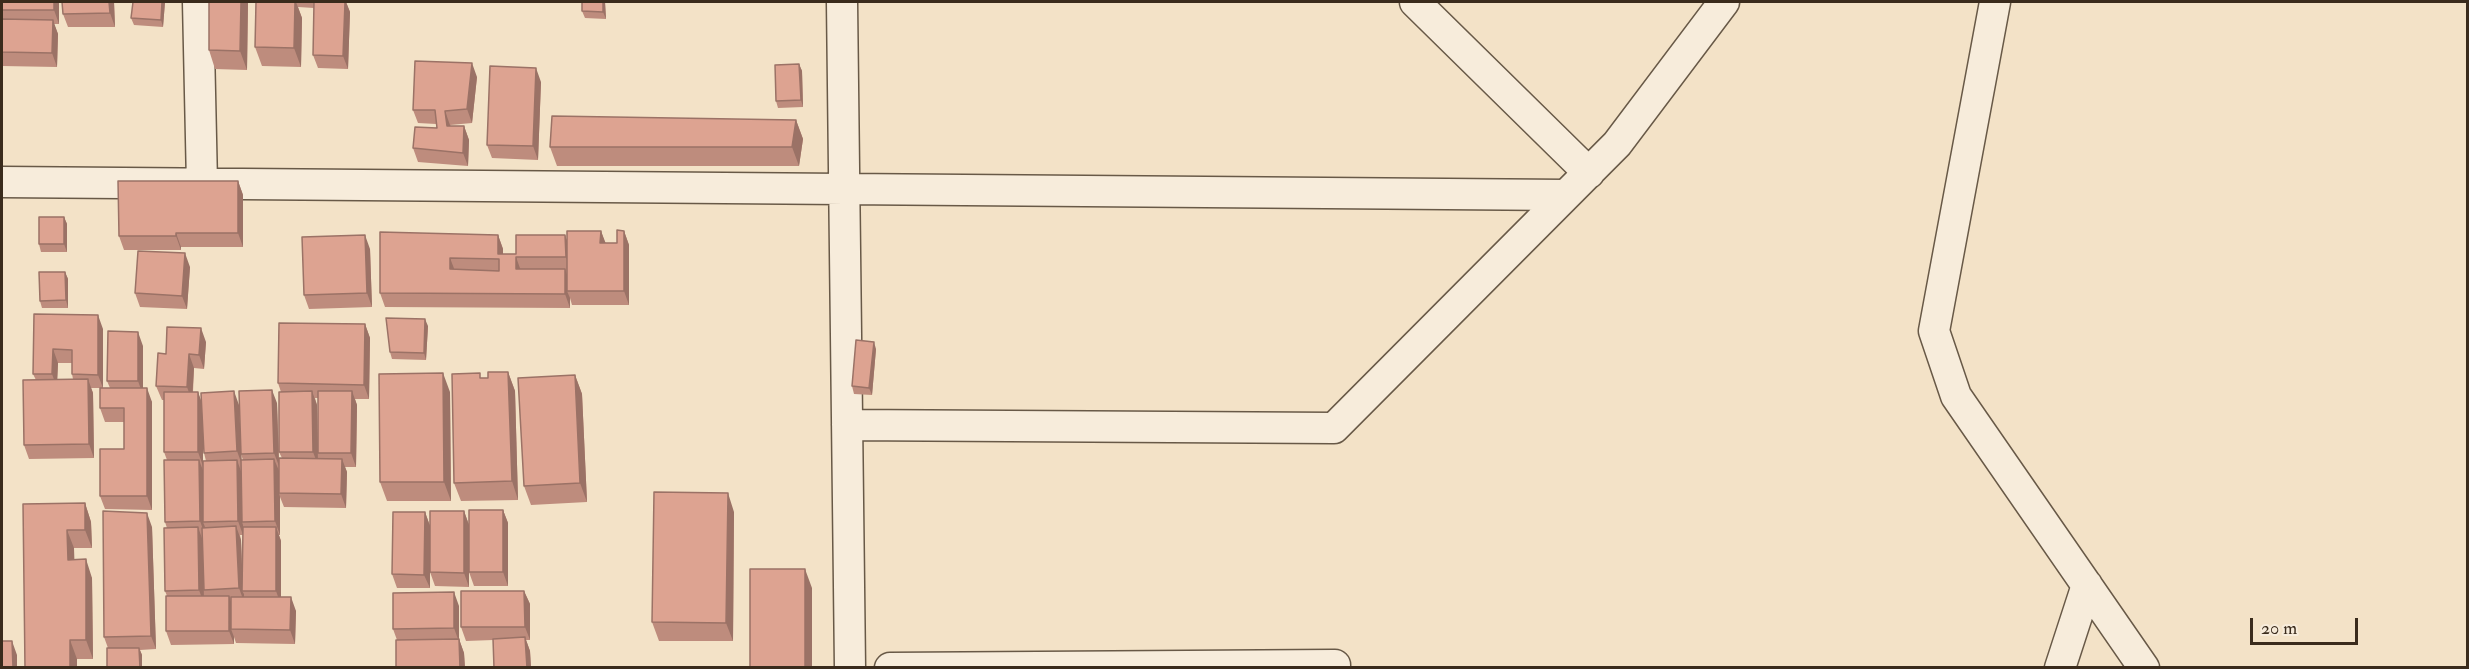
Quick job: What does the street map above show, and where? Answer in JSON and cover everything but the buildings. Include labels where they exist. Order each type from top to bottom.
[{"type":"street","points":[[198,2],[202,184]]},
{"type":"street","points":[[842,2],[850,668]]},
{"type":"street","points":[[1415,2],[1589,173]]},
{"type":"street","points":[[847,425],[1334,428],[1617,144],[1724,2]]},
{"type":"street","points":[[1995,2],[1934,331],[1956,396],[2144,668]]},
{"type":"street","points":[[2,183],[1566,195]]},
{"type":"street","points":[[2060,668],[2087,585]]},
{"type":"street","points":[[890,668],[1335,665]]}]
